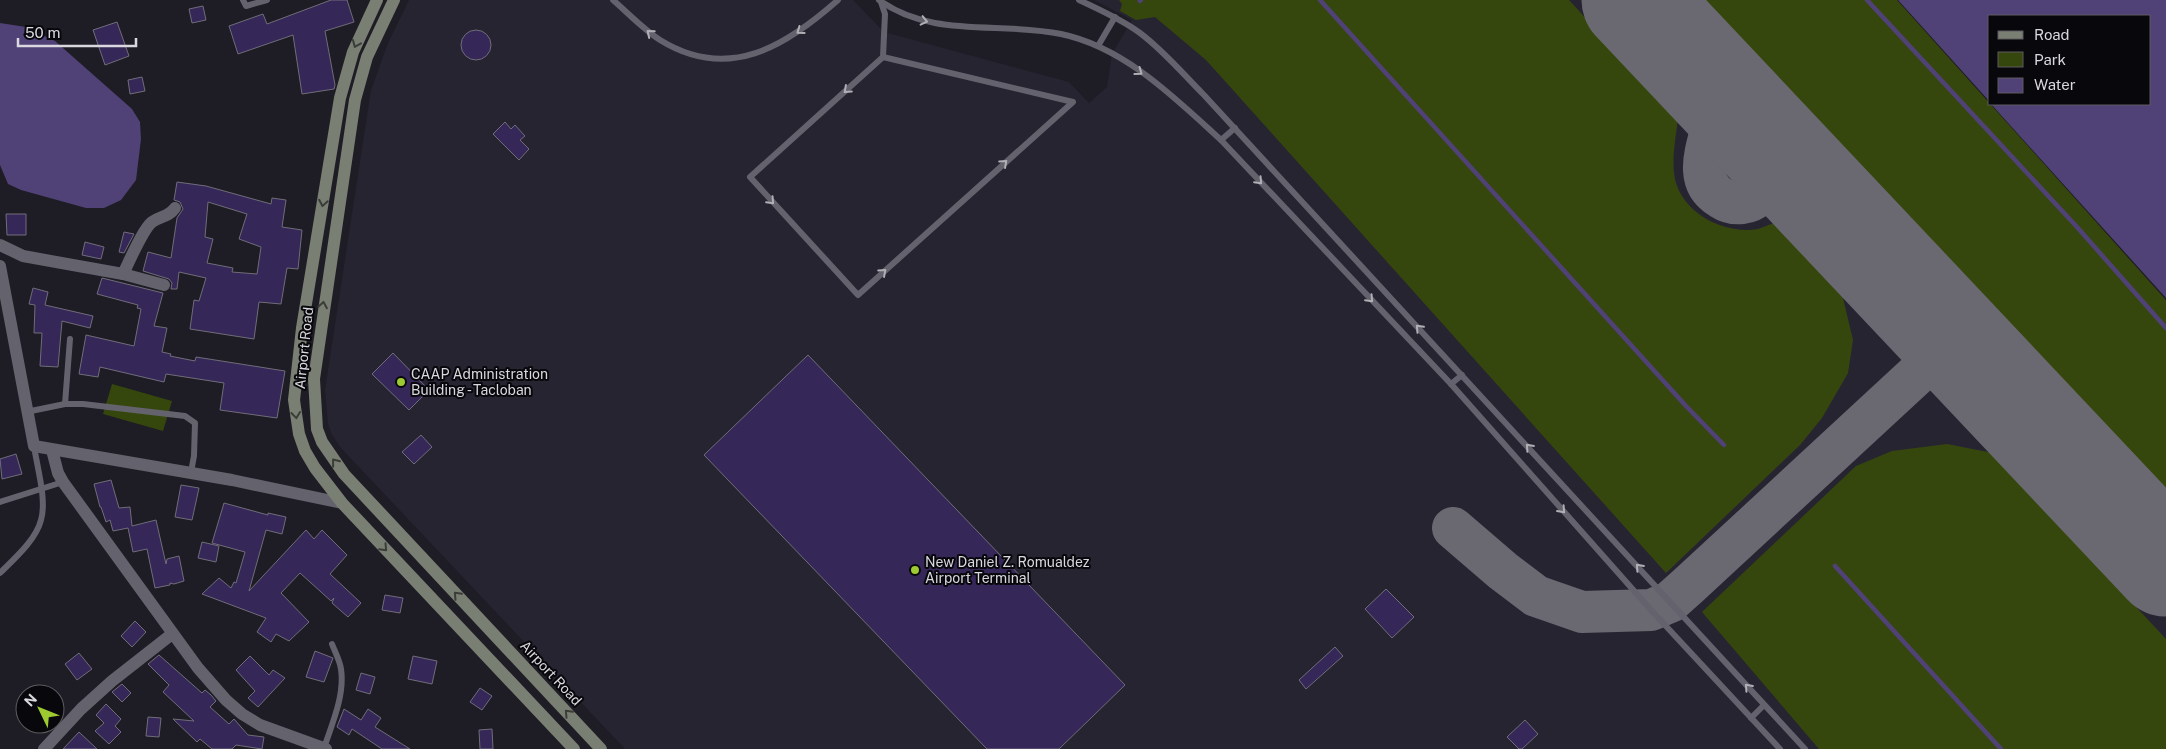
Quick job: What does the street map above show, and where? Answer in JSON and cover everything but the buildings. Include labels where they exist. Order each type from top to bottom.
[{"type":"main road","name":"Airport Road","points":[[377,0],[353,52],[340,98],[302,328],[294,400],[299,434],[305,451],[315,468],[342,503],[574,749]]},
{"type":"main road","name":"Airport Road","points":[[394,0],[367,56],[355,100],[314,379],[314,412],[317,428],[322,442],[344,474],[601,749]]},
{"type":"main road","points":[[305,451],[322,442]]},
{"type":"main road","points":[[342,503],[359,489]]},
{"type":"street","points":[[123,274],[147,228],[153,221],[167,216],[175,208]]},
{"type":"street","points":[[0,245],[23,256],[123,274],[164,285]]},
{"type":"street","points":[[0,266],[26,412],[34,446],[191,472],[342,503]]},
{"type":"street","points":[[52,450],[58,473],[63,482],[172,634],[206,678],[242,714],[260,725],[277,733],[325,749]]},
{"type":"street","points":[[44,749],[81,709],[112,680],[172,634]]},
{"type":"lane","points":[[243,0],[246,6],[268,0]]},
{"type":"lane","points":[[613,0],[659,39],[684,52],[703,58],[722,59],[774,48],[799,32],[838,0]]},
{"type":"lane","points":[[880,0],[908,17],[925,22],[992,30],[1060,34],[1098,46],[1130,65],[1156,84],[1221,140],[1450,384],[1651,610],[1780,749]]},
{"type":"lane","points":[[880,0],[885,14],[883,57],[750,178],[858,295],[1072,102],[883,57]]},
{"type":"lane","points":[[1079,0],[1115,17],[1157,47],[1235,128],[1805,749]]},
{"type":"lane","points":[[1098,46],[1115,17]]},
{"type":"lane","points":[[1221,140],[1235,128]]},
{"type":"lane","points":[[65,404],[70,339]]},
{"type":"lane","points":[[1450,384],[1462,375]]},
{"type":"lane","points":[[26,412],[65,404],[82,404],[186,416],[195,423],[194,456],[191,472]]},
{"type":"lane","points":[[0,573],[16,558],[41,523],[43,509],[34,446]]},
{"type":"lane","points":[[0,502],[63,482]]},
{"type":"lane","points":[[325,749],[338,706],[341,686],[341,669],[332,644]]},
{"type":"lane","points":[[1751,718],[1764,705]]},
{"type":"shaded area","points":[[409,0],[853,0],[884,32],[1069,82],[1089,103],[1107,87],[1112,54],[1132,20],[1094,0],[1889,0],[2166,311],[2166,749],[625,749],[341,448],[332,435],[328,423],[325,390],[371,90],[388,43]]},
{"type":"green space","points":[[1119,0],[1569,0],[1678,119],[1674,152],[1674,173],[1677,187],[1693,209],[1704,218],[1730,228],[1758,229],[1776,222],[1842,294],[1853,340],[1848,373],[1822,418],[1800,445],[1666,573],[1206,60],[1155,17],[1136,20],[1120,11],[1122,4]]},
{"type":"green space","points":[[1704,0],[1897,0],[1988,101],[1988,105],[1991,105],[2166,300],[2166,492]]},
{"type":"green space","points":[[112,384],[172,401],[163,431],[103,414]]},
{"type":"green space","points":[[1947,444],[1993,453],[2166,639],[2166,749],[1819,749],[1702,612],[1856,466],[1892,451]]},
{"type":"water","points":[[1898,0],[2166,0],[2166,298],[1992,105],[2151,105],[2151,15],[1988,15],[1988,100]]},
{"type":"water","points":[[0,23],[26,27],[55,41],[132,109],[140,122],[141,139],[136,180],[121,200],[104,208],[86,208],[21,190],[8,184],[0,165]]},
{"type":"waterway","points":[[1320,0],[1686,406],[1724,445]]},
{"type":"waterway","points":[[1867,0],[2077,227],[2166,328]]},
{"type":"waterway","points":[[1835,566],[2001,749]]},
{"type":"taxiway","points":[[1712,82],[1715,113],[1704,159],[1704,170],[1706,181],[1711,190],[1721,198],[1732,203],[1742,203],[1760,195],[1770,177],[1772,167],[1771,156],[1756,129]]},
{"type":"taxiway","points":[[1453,528],[1503,571],[1536,596],[1582,612],[1651,610],[1670,602],[1955,339]]},
{"type":"runway","points":[[1634,0],[2166,564]]},
{"type":"place","name":"CAAP Administration Building - Tacloban","points":[[401,382]]},
{"type":"place","name":"New Daniel Z. Romualdez Airport Terminal","points":[[915,570]]}]
